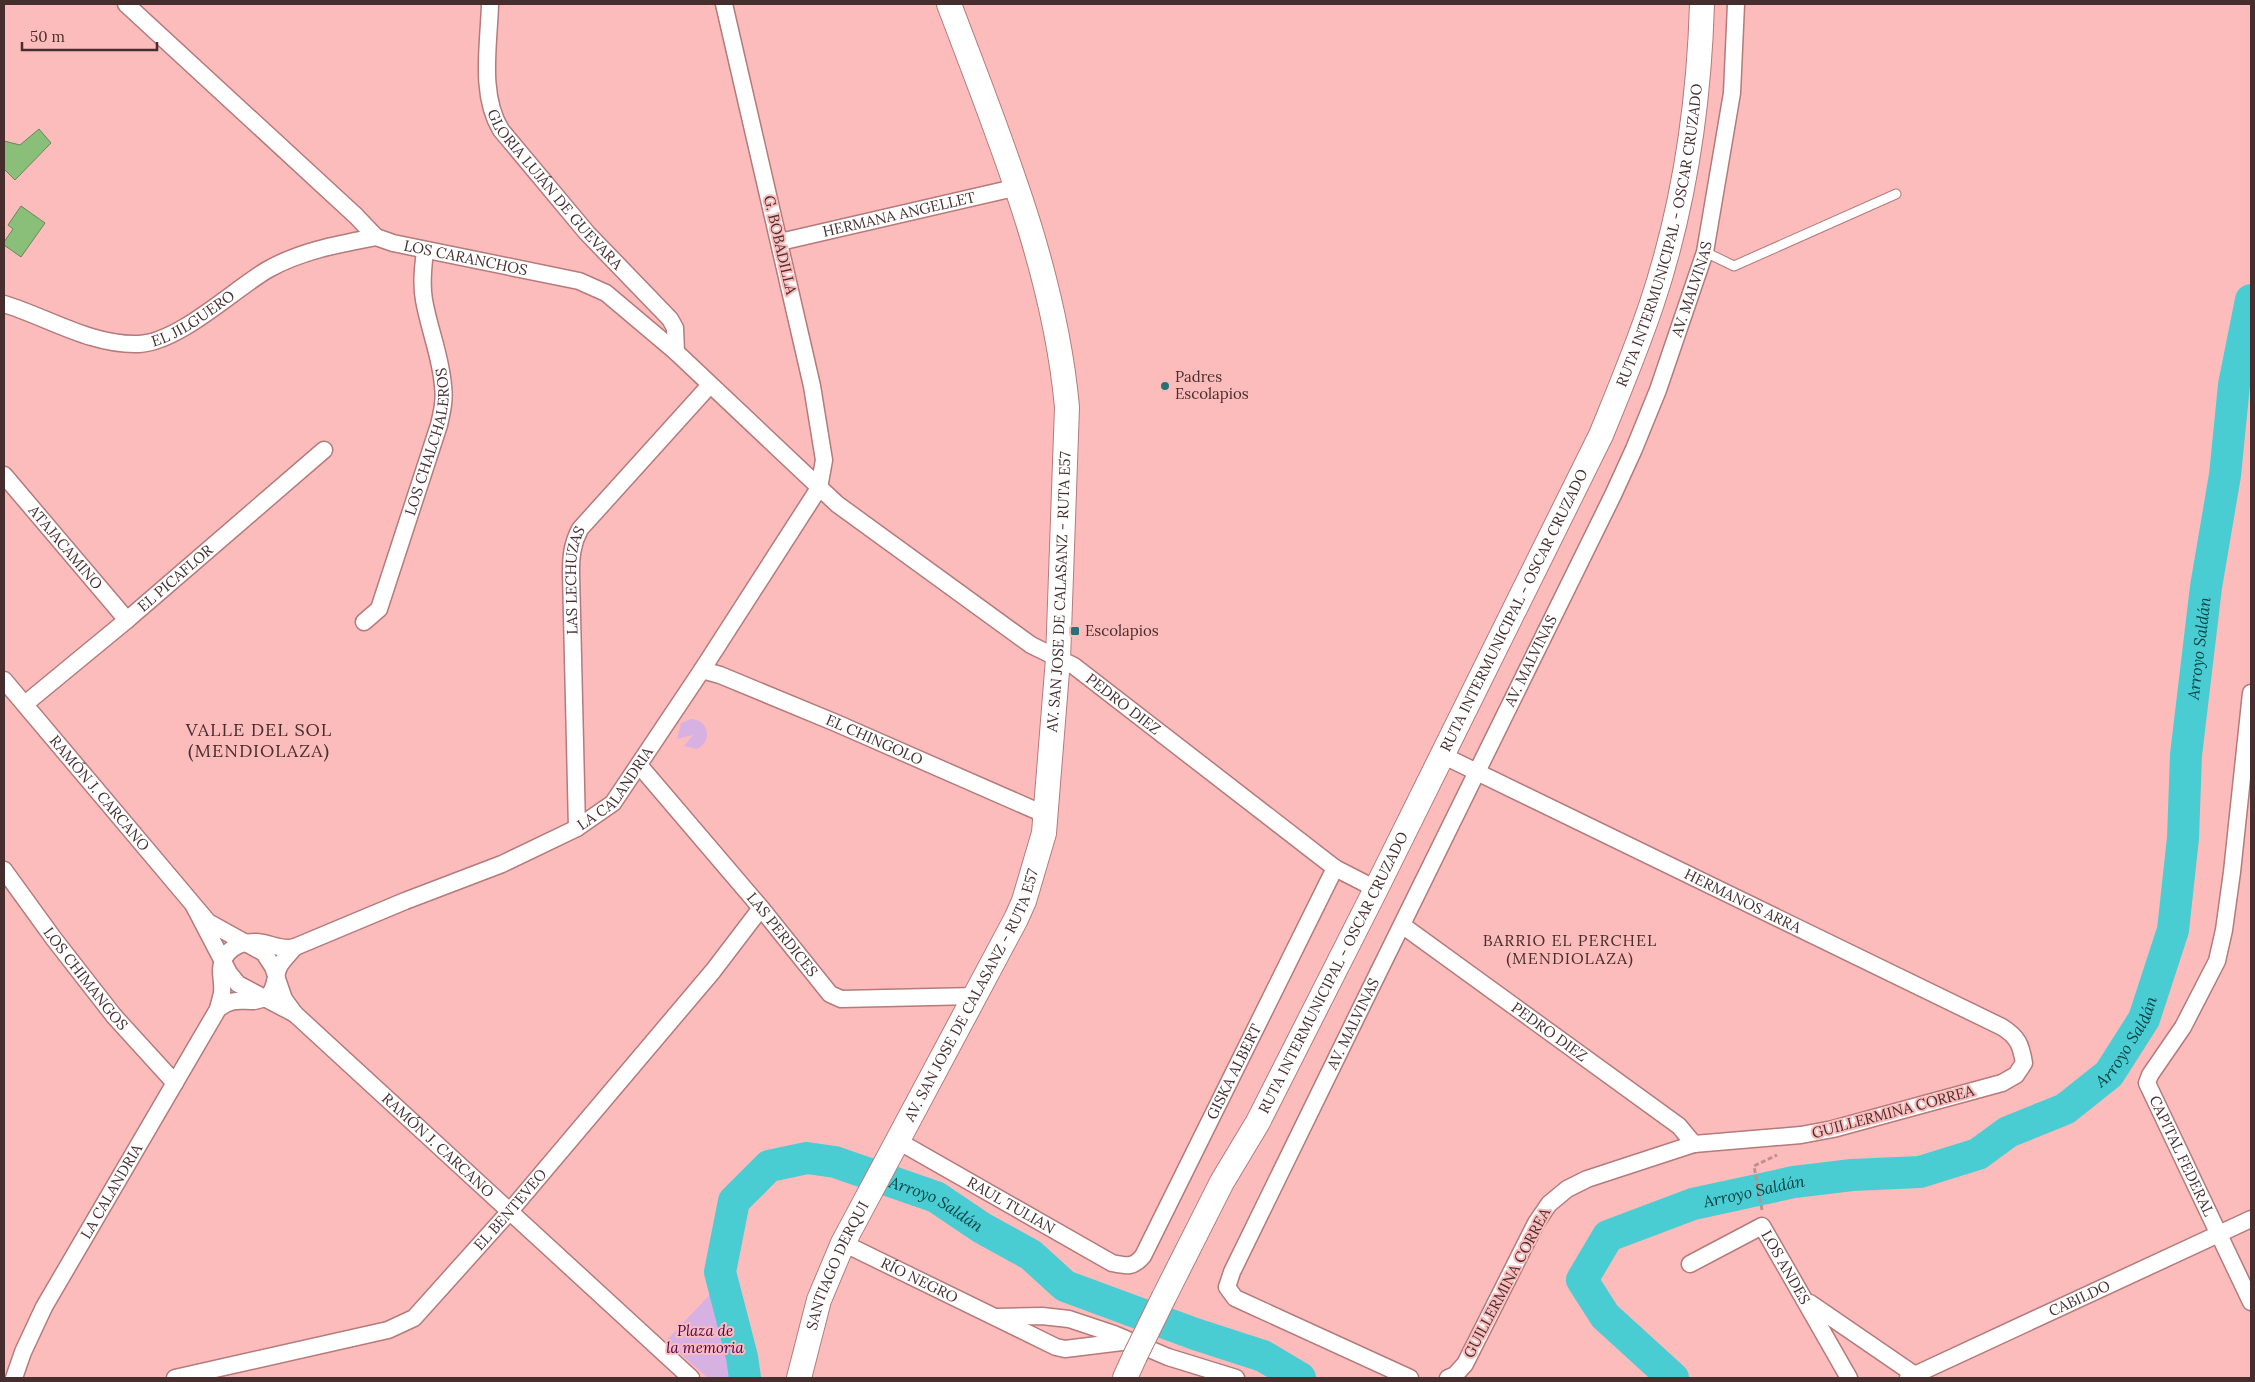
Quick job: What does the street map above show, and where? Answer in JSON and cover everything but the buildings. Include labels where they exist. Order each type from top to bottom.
[{"type":"main road","name":"AV. SAN JOSE DE CALASANZ - RUTA E57","points":[[892,1150],[976,996],[1024,901],[1040,851],[1046,815],[1058,659],[1067,407],[1063,369],[1055,327],[1018,187],[949,4]]},
{"type":"main road","name":"RUTA INTERMUNICIPAL - OSCAR CRUZADO","points":[[1125,1378],[1133,1348],[1164,1297],[1222,1182],[1258,1122],[1582,448],[1613,377],[1637,312],[1668,204],[1684,108],[1692,4]]},
{"type":"main road","name":"RUTA INTERMUNICIPAL - OSCAR CRUZADO","points":[[1371,887],[1444,756],[1601,435],[1633,357],[1652,303],[1677,210],[1698,79],[1702,4]]},
{"type":"main road","name":"SANTIAGO DERQUI","points":[[800,1378],[819,1300],[843,1243],[892,1150]]},
{"type":"street","points":[[126,4],[356,216],[376,237]]},
{"type":"street","name":"GLORIA LUJÁN DE GUEVARA","points":[[490,4],[488,73],[489,101],[493,117],[501,130],[587,233],[670,320],[674,328],[676,352]]},
{"type":"street","name":"G. BOBADILLA","points":[[724,4],[812,386],[824,460],[819,488]]},
{"type":"street","name":"AV. MALVINAS","points":[[1410,1378],[1235,1298],[1226,1287],[1475,771],[1634,449],[1683,320],[1705,252],[1732,94],[1736,4]]},
{"type":"street","name":"HERMANA ANGELLET","points":[[780,242],[1018,187]]},
{"type":"street","name":"LOS CARANCHOS","points":[[376,237],[425,251],[487,261],[579,281],[606,292],[676,352],[819,488]]},
{"type":"street","name":"EL JILGUERO","points":[[4,304],[94,336],[139,344],[152,341],[192,322],[267,270],[284,262],[337,244],[376,237]]},
{"type":"street","name":"LOS CHALCHALEROS","points":[[364,622],[379,609],[440,424],[444,388],[424,300],[422,278],[425,251]]},
{"type":"street","name":"LAS LECHUZAS","points":[[577,828],[571,573],[574,539],[580,529],[710,385]]},
{"type":"street","name":"EL PICAFLOR","points":[[25,704],[127,620],[324,450]]},
{"type":"street","name":"ATAJACAMINO","points":[[4,475],[127,620]]},
{"type":"street","name":"PEDRO DIEZ","points":[[819,488],[1032,645],[1074,666],[1335,868],[1371,887]]},
{"type":"street","name":"LA CALANDRIA","points":[[245,942],[257,942],[288,949],[295,947],[405,901],[502,864],[577,828],[613,803],[702,670],[819,488]]},
{"type":"street","name":"EL CHINGOLO","points":[[702,670],[720,675],[836,723],[1046,815]]},
{"type":"street","name":"RAMÓN J. CARCANO","points":[[4,680],[208,922],[264,953],[276,974],[284,999],[295,1014],[691,1378]]},
{"type":"street","name":"CAPITAL FEDERAL","points":[[2251,693],[2232,872],[2224,930],[2217,961],[2183,1027],[2150,1075],[2147,1083],[2251,1302]]},
{"type":"street","name":"HERMANOS ARRA","points":[[1444,756],[2002,1028],[2010,1033],[2021,1046],[2024,1063]]},
{"type":"street","name":"LAS PERDICES","points":[[639,765],[762,908],[821,986],[830,994],[842,999],[976,996]]},
{"type":"street","name":"GISKA ALBERT","points":[[1126,1266],[1136,1265],[1143,1256],[1335,868]]},
{"type":"street","name":"LOS CHIMANGOS","points":[[4,870],[54,939],[114,1016],[175,1083]]},
{"type":"street","name":"RAMÓN J. CARCANO","points":[[194,906],[229,973],[238,984],[295,1014]]},
{"type":"street","name":"EL BENTEVEO","points":[[175,1378],[388,1330],[414,1318],[510,1211],[713,971],[762,908]]},
{"type":"street","name":"PEDRO DIEZ","points":[[1402,925],[1679,1126],[1694,1144]]},
{"type":"street","points":[[223,961],[233,947],[245,942]]},
{"type":"street","name":"LA CALANDRIA","points":[[266,998],[272,992],[280,965],[295,947]]},
{"type":"street","name":"LA CALANDRIA","points":[[14,1378],[22,1352],[44,1306],[218,1009],[222,994],[223,961]]},
{"type":"street","points":[[218,1009],[226,1002],[236,999],[266,998]]},
{"type":"street","name":"GUILLERMINA CORREA","points":[[1448,1378],[1455,1375],[1465,1364],[1536,1223],[1549,1204],[1567,1189],[1587,1179],[1694,1144],[1801,1135],[1833,1130],[2002,1083],[2016,1075],[2024,1063]]},
{"type":"street","name":"RAUL TULIAN","points":[[892,1150],[1112,1263],[1126,1266]]},
{"type":"street","name":"CABILDO","points":[[1912,1377],[2251,1219]]},
{"type":"street","name":"LOS ANDES","points":[[1690,1264],[1762,1226],[1849,1378]]},
{"type":"street","name":"RÍO NEGRO","points":[[843,1243],[1040,1341],[1065,1349],[1133,1348]]},
{"type":"street","points":[[1806,1300],[1912,1377]]},
{"type":"street","name":"RÍO NEGRO","points":[[995,1317],[1056,1317],[1069,1319],[1133,1348],[1236,1378]]},
{"type":"lane","points":[[1705,252],[1734,266],[1896,194]]},
{"type":"path","points":[[1754,1166],[1762,1210]]},
{"type":"green space","points":[[691,719],[702,723],[707,731],[705,741],[697,749],[684,746],[693,735],[677,739],[681,723]]},
{"type":"green space","name":"Plaza de la memoria","points":[[719,1285],[740,1367],[734,1378],[708,1378],[666,1341]]},
{"type":"waterway","name":"Arroyo Saldán","points":[[1673,1378],[1605,1316],[1582,1280],[1608,1236],[1693,1204],[1794,1182],[1852,1175],[1920,1172],[1978,1154],[2008,1132],[2065,1109],[2109,1074],[2144,1019],[2173,930],[2183,838],[2186,755],[2206,587],[2225,475],[2234,385],[2251,300]]},
{"type":"waterway","name":"Arroyo Saldán","points":[[745,1378],[742,1357],[720,1272],[734,1201],[769,1166],[807,1158],[835,1162],[936,1197],[982,1228],[1031,1255],[1065,1286],[1195,1334],[1263,1356],[1300,1378]]},
{"type":"place","name":"Padres Escolapios","points":[[1165,386]]},
{"type":"place","name":"Escolapios","points":[[1075,631]]},
{"type":"district","name":"VALLE DEL SOL (MENDIOLAZA)","points":[[259,740]]},
{"type":"district","name":"BARRIO EL PERCHEL (MENDIOLAZA)","points":[[1570,949]]}]
